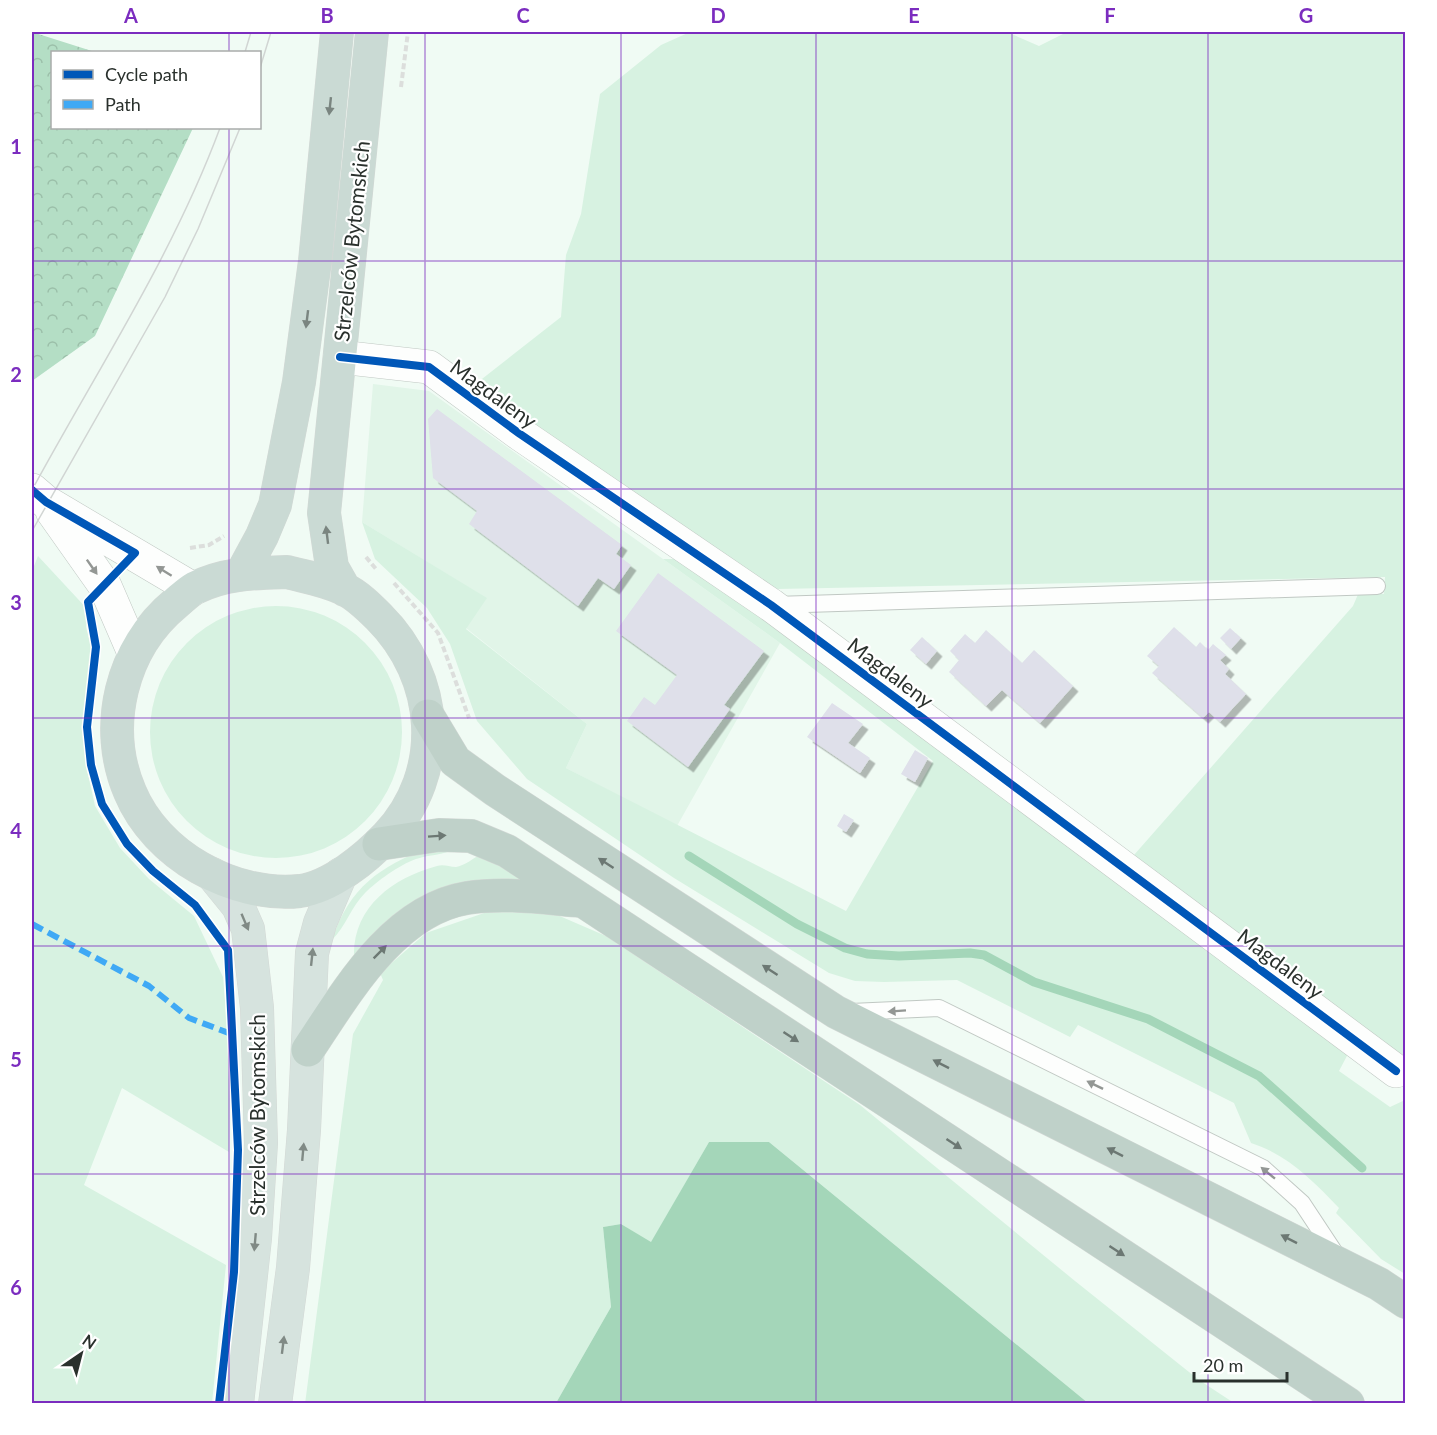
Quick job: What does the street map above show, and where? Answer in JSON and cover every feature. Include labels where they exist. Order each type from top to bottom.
[{"type":"highway","name":"Strzelców Bytomskich","points":[[242,573],[262,536],[275,505],[300,382],[315,261],[337,32]]},
{"type":"highway","name":"Strzelców Bytomskich","points":[[345,590],[332,567],[324,513],[372,32]]},
{"type":"highway","points":[[287,572],[345,590],[372,610],[398,638],[419,675],[428,716],[427,749],[415,795],[379,844],[341,874],[302,891],[266,891],[240,886],[212,874],[184,857],[156,834],[130,793],[117,746],[119,698],[134,652],[159,617],[193,589],[242,573],[287,572]]},
{"type":"highway","points":[[428,716],[455,761],[495,790],[836,1012],[1344,1267],[1406,1302]]},
{"type":"highway","points":[[379,844],[439,834],[471,836],[507,851],[1348,1404]]},
{"type":"highway","points":[[308,1050],[358,975],[390,941],[421,917],[447,904],[475,898],[533,897],[585,901]]},
{"type":"main road","name":"Strzelców Bytomskich","points":[[212,874],[238,906],[248,929],[257,1008],[261,1143],[254,1250],[237,1404]]},
{"type":"main road","name":"Strzelców Bytomskich","points":[[275,1404],[293,1268],[308,1050],[312,953],[320,923],[341,874]]},
{"type":"street","name":"Magdaleny","points":[[340,357],[429,367],[520,435],[771,605],[1401,1074]]},
{"type":"street","points":[[39,496],[193,589]]},
{"type":"street","points":[[39,496],[105,586],[134,652]]},
{"type":"lane","points":[[771,605],[1377,586]]},
{"type":"lane","points":[[836,1012],[939,1008],[1263,1168],[1302,1203],[1344,1267]]},
{"type":"path","points":[[399,92],[408,32]]},
{"type":"path","points":[[187,548],[209,545],[227,532]]},
{"type":"path","points":[[363,553],[378,572]]},
{"type":"path","points":[[392,582],[438,633],[452,666],[460,697],[475,727]]},
{"type":"path","points":[[92,676],[96,647]]},
{"type":"shaded area","points":[[690,32],[1007,32],[1039,46],[1067,32],[1405,32],[1405,1056],[1378,1040],[1134,855],[1353,606],[1359,592],[1384,594],[1385,577],[777,589],[751,575],[473,386],[561,317],[566,255],[581,214],[600,94],[661,45]]},
{"type":"shaded area","points":[[373,384],[429,391],[780,643],[677,826],[566,768],[587,724],[466,628],[486,598],[362,522]]},
{"type":"shaded area","points":[[362,522],[487,598],[466,629],[587,724],[566,768],[846,911],[933,761],[780,643],[663,559],[681,559],[974,768],[1349,1052],[1339,1071],[1390,1107],[1405,1100],[1405,1274],[1381,1259],[1336,1213],[1339,1208],[1299,1170],[1277,1154],[1251,1143],[1234,1103],[1078,1025],[1070,1037],[957,980],[855,981],[829,973],[674,878],[527,779],[477,721],[450,644],[427,608],[375,559]]},
{"type":"shaded area","points":[[38,556],[90,612],[86,627],[92,650],[83,726],[86,765],[95,806],[120,848],[149,879],[194,916],[223,977],[230,1060],[229,1152],[122,1088],[84,1185],[226,1265],[212,1403],[32,1403],[32,571]]},
{"type":"shaded area","points":[[276,606],[301,609],[324,616],[346,627],[365,643],[381,662],[392,684],[399,707],[402,732],[399,757],[392,780],[381,802],[365,821],[346,837],[324,848],[301,855],[276,858],[251,855],[228,848],[206,837],[187,821],[171,802],[160,780],[153,757],[150,732],[153,707],[160,684],[171,662],[187,643],[206,627],[228,616],[251,609]]},
{"type":"shaded area","points":[[429,847],[457,848],[416,859],[382,879],[360,898],[332,940],[348,906],[368,881],[395,863]]},
{"type":"shaded area","points":[[481,854],[533,881],[354,958],[355,940],[360,924],[368,910],[390,887],[420,871],[440,865],[456,867],[466,864]]},
{"type":"shaded area","points":[[490,911],[548,911],[606,936],[860,1105],[1199,1380],[1234,1403],[1088,1403],[769,1142],[709,1142],[651,1243],[621,1224],[603,1227],[611,1307],[556,1403],[305,1404],[353,1034],[383,980],[380,973],[426,933]]},
{"type":"shaded area","points":[[709,1142],[769,1142],[1088,1403],[556,1403],[611,1307],[603,1227],[621,1224],[651,1242]]},
{"type":"green space","points":[[32,32],[92,51],[51,51],[51,129],[193,129],[95,336],[32,381]]},
{"type":"building","points":[[437,409],[622,545],[616,554],[631,565],[614,589],[598,578],[578,606],[469,524],[477,511],[433,478],[428,419]]},
{"type":"building","points":[[658,573],[764,651],[724,705],[730,709],[688,767],[627,721],[644,697],[655,705],[677,675],[616,631]]},
{"type":"building","points":[[1174,627],[1196,647],[1200,642],[1208,650],[1213,644],[1226,655],[1220,660],[1229,669],[1225,674],[1246,694],[1220,722],[1209,712],[1203,718],[1152,673],[1159,666],[1147,656]]},
{"type":"building","points":[[1230,628],[1241,638],[1231,649],[1220,638]]},
{"type":"building","points":[[986,630],[1022,663],[1034,650],[1073,686],[1040,723],[1002,690],[986,706],[949,672],[959,660],[950,651],[965,634],[975,643]]},
{"type":"building","points":[[922,637],[937,651],[926,664],[910,650]]},
{"type":"building","points":[[832,703],[863,724],[848,743],[870,758],[860,773],[807,737]]},
{"type":"building","points":[[915,750],[928,758],[915,782],[901,774]]},
{"type":"building","points":[[844,814],[854,820],[846,832],[837,826]]},
{"type":"waterway","points":[[689,856],[797,924],[845,948],[867,954],[899,956],[970,953],[984,955],[1034,982],[1148,1019],[1259,1076],[1362,1168]]},
{"type":"tram line","points":[[245,51],[251,32]]},
{"type":"tram line","points":[[261,65],[271,32]]},
{"type":"tram line","points":[[32,490],[157,268],[201,176],[220,129]]},
{"type":"tram line","points":[[32,531],[165,297],[198,229],[240,129]]},
{"type":"marked path","points":[[32,924],[149,986],[189,1018],[234,1035]]},
{"type":"cycle path","points":[[340,357],[429,367],[520,434],[771,605],[1396,1071]]},
{"type":"cycle path","points":[[32,490],[46,502],[135,553],[88,602],[96,647],[87,727],[91,765],[102,804],[127,844],[153,871],[195,905],[228,950],[238,1150],[234,1272],[219,1404]]}]
